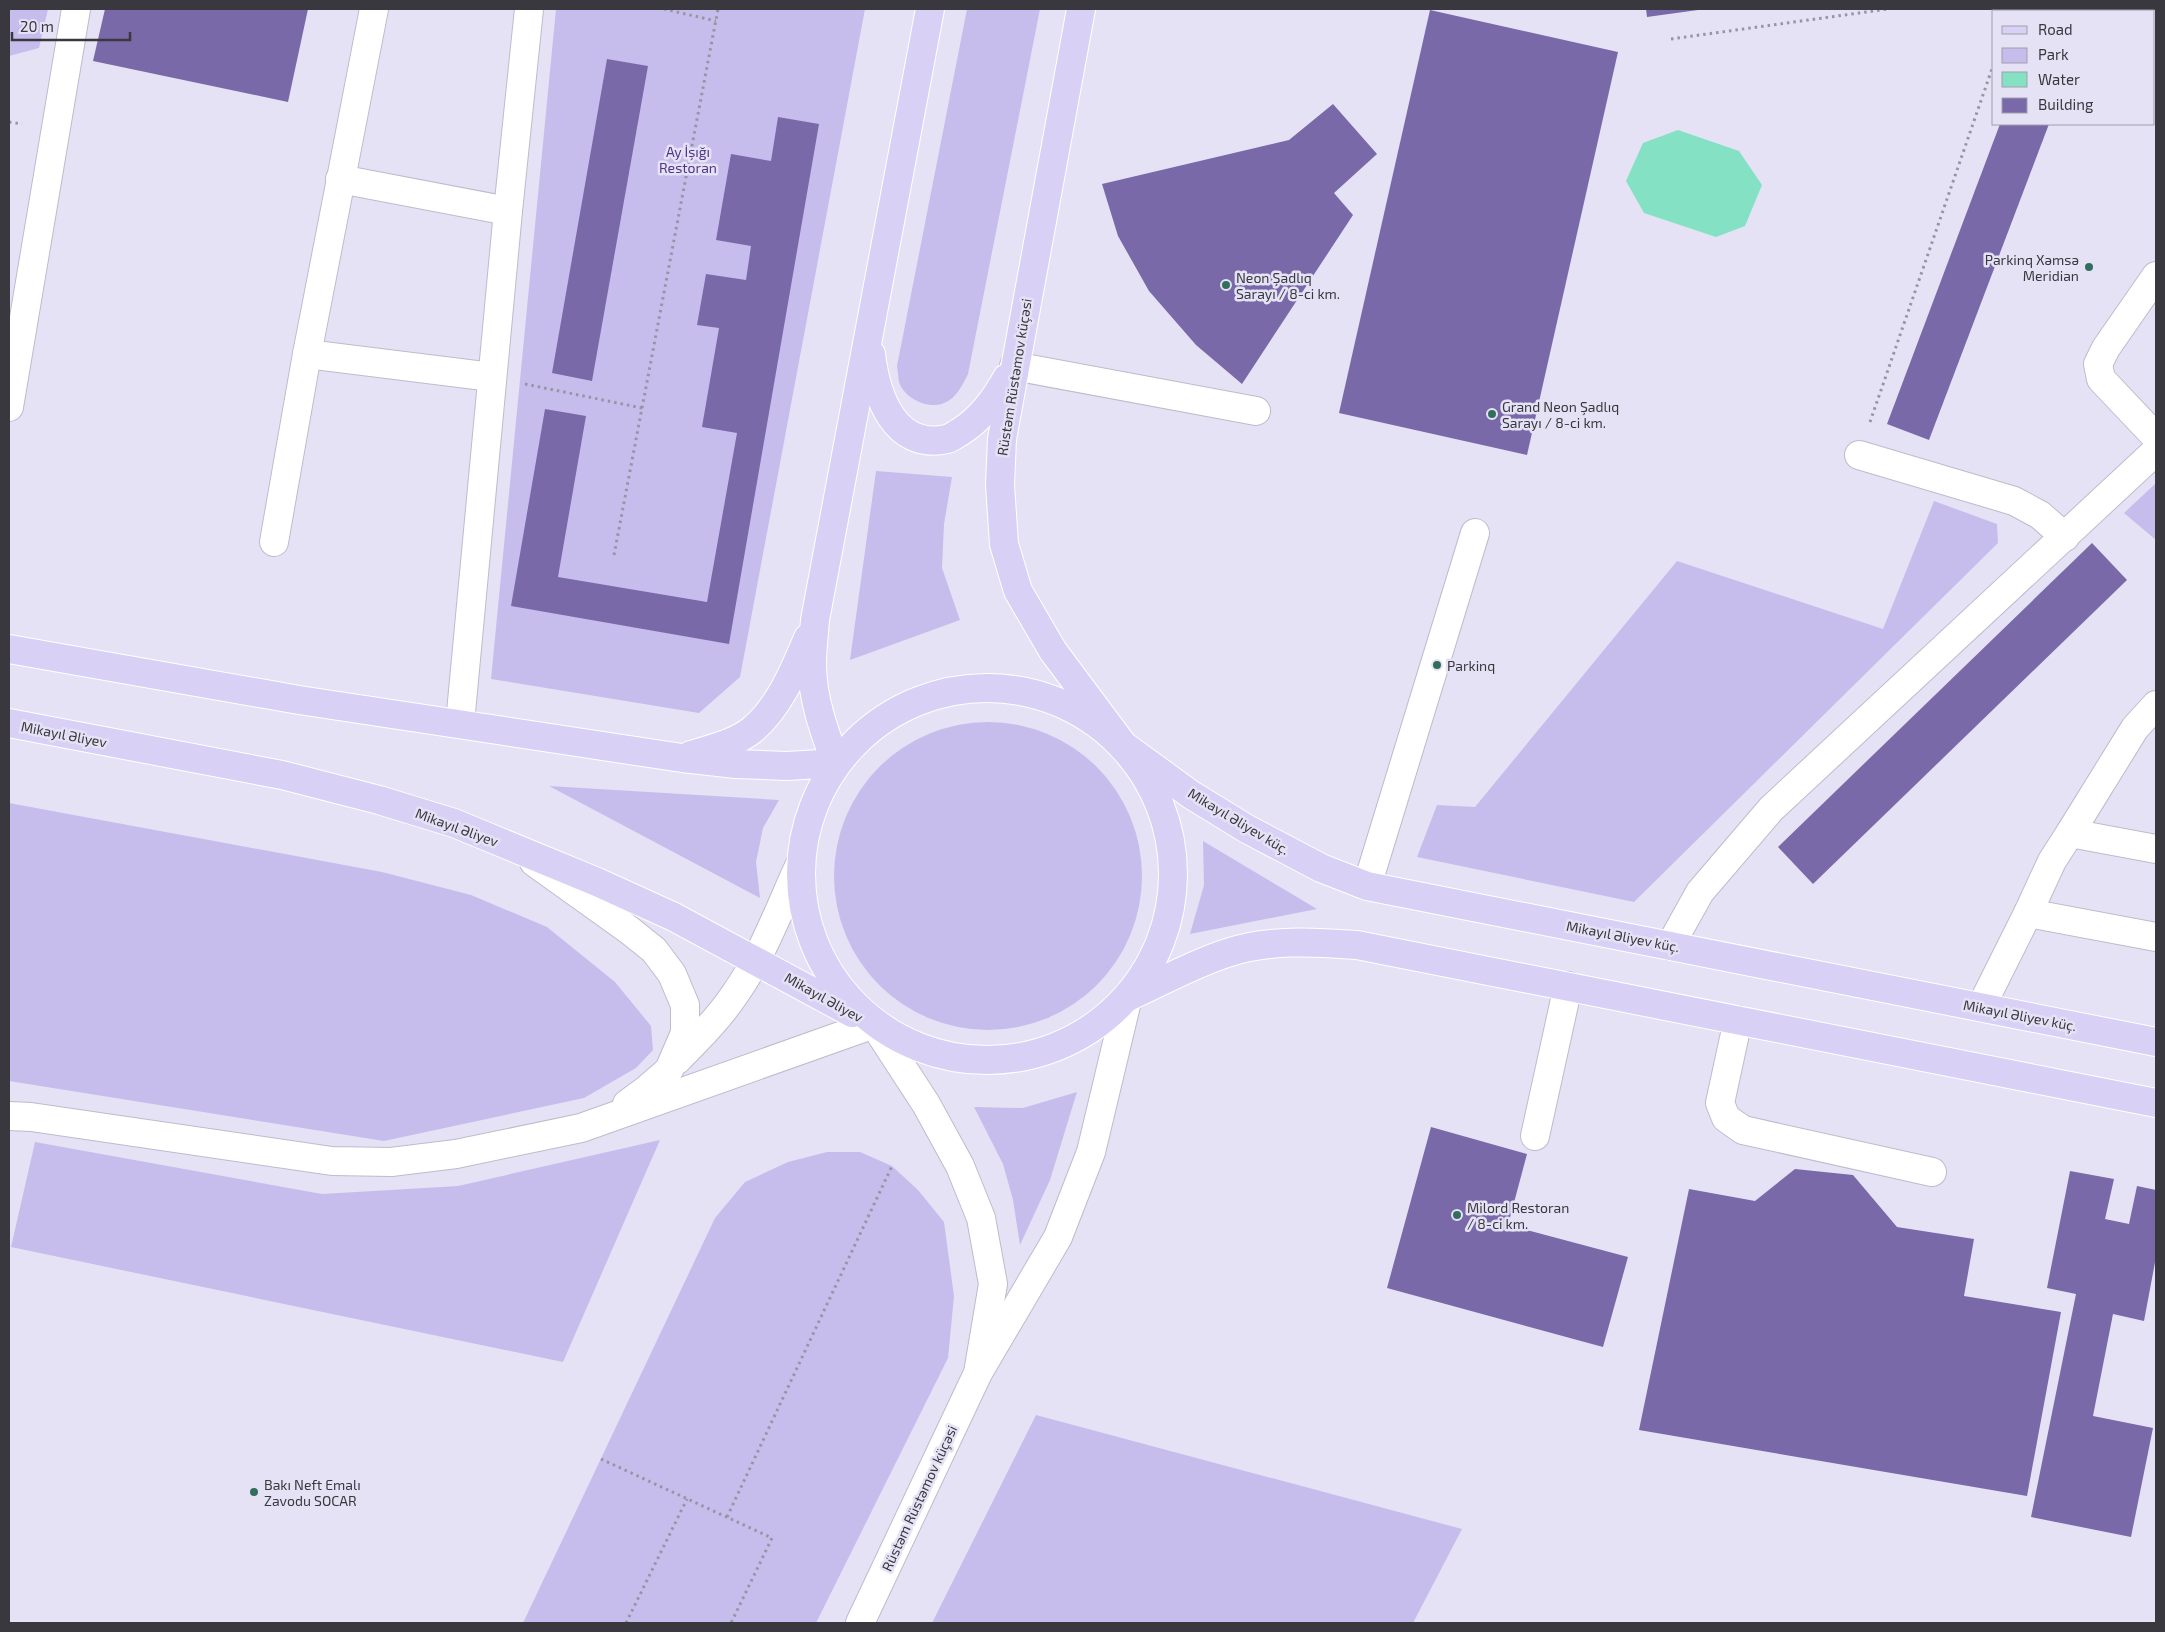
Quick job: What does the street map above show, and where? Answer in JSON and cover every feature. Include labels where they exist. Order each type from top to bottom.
[{"type":"main road","points":[[9,649],[299,700],[682,758],[736,764],[787,766],[836,763],[823,729],[816,699],[812,665],[815,620],[930,9]]},
{"type":"main road","name":"Rüstəm Rüstəmov küçəsi","points":[[1081,9],[1014,366],[1002,439],[1000,485],[1004,544],[1018,591],[1048,642],[1150,782],[1167,824],[1174,870],[1169,915],[1154,959],[1128,997]]},
{"type":"main road","points":[[869,336],[876,385],[887,413],[902,430],[925,441],[948,439],[972,424],[993,402],[1014,366]]},
{"type":"main road","points":[[682,758],[722,745],[752,730],[776,702],[796,667],[815,620]]},
{"type":"main road","name":"Mikayıl Əliyev küç.","points":[[874,1024],[846,999],[824,967],[804,917],[800,864],[811,811],[836,763],[875,724],[922,698],[976,687],[1030,692],[1080,712],[1190,794],[1247,829],[1321,868],[1366,886],[2156,1042]]},
{"type":"main road","name":"Mikayıl Əliyev","points":[[9,723],[282,776],[379,800],[454,823],[597,882],[665,913],[874,1024]]},
{"type":"main road","points":[[874,1024],[923,1051],[978,1062],[1034,1056],[1085,1034],[1128,997],[1227,953],[1269,944],[1313,942],[1357,945],[2156,1103]]},
{"type":"street","points":[[9,408],[76,9]]},
{"type":"street","points":[[274,542],[307,354],[374,9]]},
{"type":"street","points":[[460,723],[529,9]]},
{"type":"street","points":[[340,179],[508,211]]},
{"type":"street","points":[[2156,276],[2106,348],[2098,364],[2101,379],[2156,436]]},
{"type":"street","points":[[307,354],[492,377]]},
{"type":"street","points":[[1014,366],[1256,411]]},
{"type":"street","points":[[1670,946],[1700,892],[1771,809],[2066,537],[2156,451]]},
{"type":"street","points":[[1859,454],[2014,501],[2040,515],[2066,537]]},
{"type":"street","points":[[1366,886],[1475,533]]},
{"type":"street","points":[[1981,1007],[2052,861],[2070,833],[2146,731],[2156,705]]},
{"type":"street","points":[[2070,833],[2156,849]]},
{"type":"street","points":[[517,850],[629,930],[654,950],[672,974],[685,1005],[684,1033],[669,1070]]},
{"type":"street","points":[[581,1128],[619,1109],[646,1090],[669,1070],[718,1017],[736,994],[756,960],[800,864]]},
{"type":"street","points":[[2028,913],[2156,937]]},
{"type":"street","points":[[1535,1136],[1568,986]]},
{"type":"street","points":[[978,1373],[1058,1237],[1091,1152],[1128,997]]},
{"type":"street","points":[[1738,1020],[1720,1104],[1726,1118],[1742,1130],[1932,1172]]},
{"type":"street","points":[[9,1116],[31,1117],[342,1161],[391,1162],[456,1154],[581,1128],[874,1024],[926,1104],[956,1158],[981,1218],[993,1284],[978,1373]]},
{"type":"street","name":"Rüstəm Rüstəmov küçəsi","points":[[860,1623],[978,1373]]},
{"type":"path","points":[[664,9],[716,21]]},
{"type":"path","points":[[614,555],[718,9]]},
{"type":"path","points":[[1671,40],[1888,9]]},
{"type":"path","points":[[1859,454],[1992,69]]},
{"type":"path","points":[[492,377],[642,408]]},
{"type":"path","points":[[727,1517],[892,1166]]},
{"type":"path","points":[[601,1459],[772,1538],[731,1623]]},
{"type":"path","points":[[626,1623],[687,1499]]},
{"type":"green space","points":[[9,9],[48,9],[39,48],[9,56]]},
{"type":"green space","name":"Ay İşığı Restoran","points":[[556,9],[865,9],[740,677],[699,713],[491,679]]},
{"type":"green space","points":[[967,9],[1040,9],[968,374],[959,391],[952,398],[938,405],[931,405],[917,401],[906,393],[899,382],[897,366]]},
{"type":"green space","points":[[876,471],[952,477],[944,524],[942,568],[960,620],[850,660]]},
{"type":"green space","points":[[2156,483],[2156,540],[2124,513]]},
{"type":"green space","points":[[1934,501],[1997,524],[1998,543],[1634,902],[1417,857],[1437,805],[1475,807],[1677,561],[1883,629]]},
{"type":"green space","points":[[988,722],[1018,725],[1047,734],[1073,748],[1097,767],[1116,791],[1130,817],[1139,846],[1142,876],[1139,906],[1130,935],[1116,961],[1097,985],[1073,1004],[1047,1018],[1018,1027],[988,1030],[958,1027],[929,1018],[903,1004],[879,985],[860,961],[846,935],[837,906],[834,876],[837,846],[846,817],[860,791],[879,767],[903,748],[929,734],[958,725]]},
{"type":"green space","points":[[549,786],[779,800],[763,828],[756,862],[760,898]]},
{"type":"green space","points":[[9,803],[382,872],[471,895],[547,927],[615,982],[651,1026],[653,1050],[636,1068],[584,1098],[384,1141],[9,1081]]},
{"type":"green space","points":[[1203,841],[1317,909],[1190,934],[1204,885]]},
{"type":"green space","points":[[1077,1092],[1050,1180],[1020,1245],[1013,1200],[1003,1164],[974,1107],[1023,1108]]},
{"type":"green space","points":[[660,1140],[563,1362],[11,1247],[35,1142],[322,1194],[458,1186]]},
{"type":"green space","points":[[827,1152],[860,1152],[892,1166],[918,1190],[944,1222],[954,1296],[948,1358],[816,1623],[523,1623],[715,1218],[745,1182],[788,1162]]},
{"type":"green space","points":[[1036,1415],[1462,1529],[1413,1623],[932,1623]]},
{"type":"water","points":[[1678,130],[1739,151],[1762,185],[1745,226],[1716,237],[1644,213],[1626,181],[1643,143]]},
{"type":"building","points":[[105,9],[308,9],[288,102],[93,61]]},
{"type":"building","points":[[1646,9],[1698,9],[1698,10],[1647,17]]},
{"type":"building","points":[[2043,9],[2093,9],[2092,10]]},
{"type":"building","points":[[1430,10],[1618,52],[1527,455],[1339,413]]},
{"type":"building","points":[[607,59],[648,66],[592,381],[552,373]]},
{"type":"building","points":[[1333,104],[1377,154],[1334,193],[1353,215],[1242,384],[1196,345],[1149,291],[1118,236],[1102,184],[1289,140]]},
{"type":"building","points":[[778,117],[819,124],[729,644],[511,606],[545,409],[586,416],[558,577],[707,602],[737,433],[702,427],[719,328],[697,325],[706,274],[746,280],[751,246],[716,240],[731,154],[771,161]]},
{"type":"building","points":[[2000,125],[2049,125],[1929,440],[1887,424]]},
{"type":"building","points":[[2092,543],[2127,580],[1813,884],[1778,847]]},
{"type":"building","points":[[1431,1127],[1527,1154],[1508,1225],[1628,1257],[1603,1347],[1387,1288]]},
{"type":"building","points":[[1795,1169],[1853,1175],[1897,1227],[1974,1239],[1964,1296],[2061,1312],[2027,1496],[1639,1430],[1689,1189],[1755,1201]]},
{"type":"building","points":[[2070,1171],[2114,1179],[2105,1219],[2129,1224],[2137,1186],[2156,1190],[2156,1257],[2144,1321],[2113,1314],[2093,1416],[2153,1428],[2131,1537],[2031,1517],[2076,1294],[2047,1288]]},
{"type":"place","name":"Parkinq Xəmsə Meridian","points":[[2089,267]]},
{"type":"place","name":"Neon Şadlıq Sarayı / 8-ci km.","points":[[1226,285]]},
{"type":"place","name":"Grand Neon Şadlıq Sarayı / 8-ci km.","points":[[1492,414]]},
{"type":"place","name":"Parkinq","points":[[1437,665]]},
{"type":"place","name":"Milord Restoran / 8-ci km.","points":[[1457,1215]]},
{"type":"place","name":"Bakı Neft Emalı Zavodu SOCAR","points":[[254,1492]]}]
